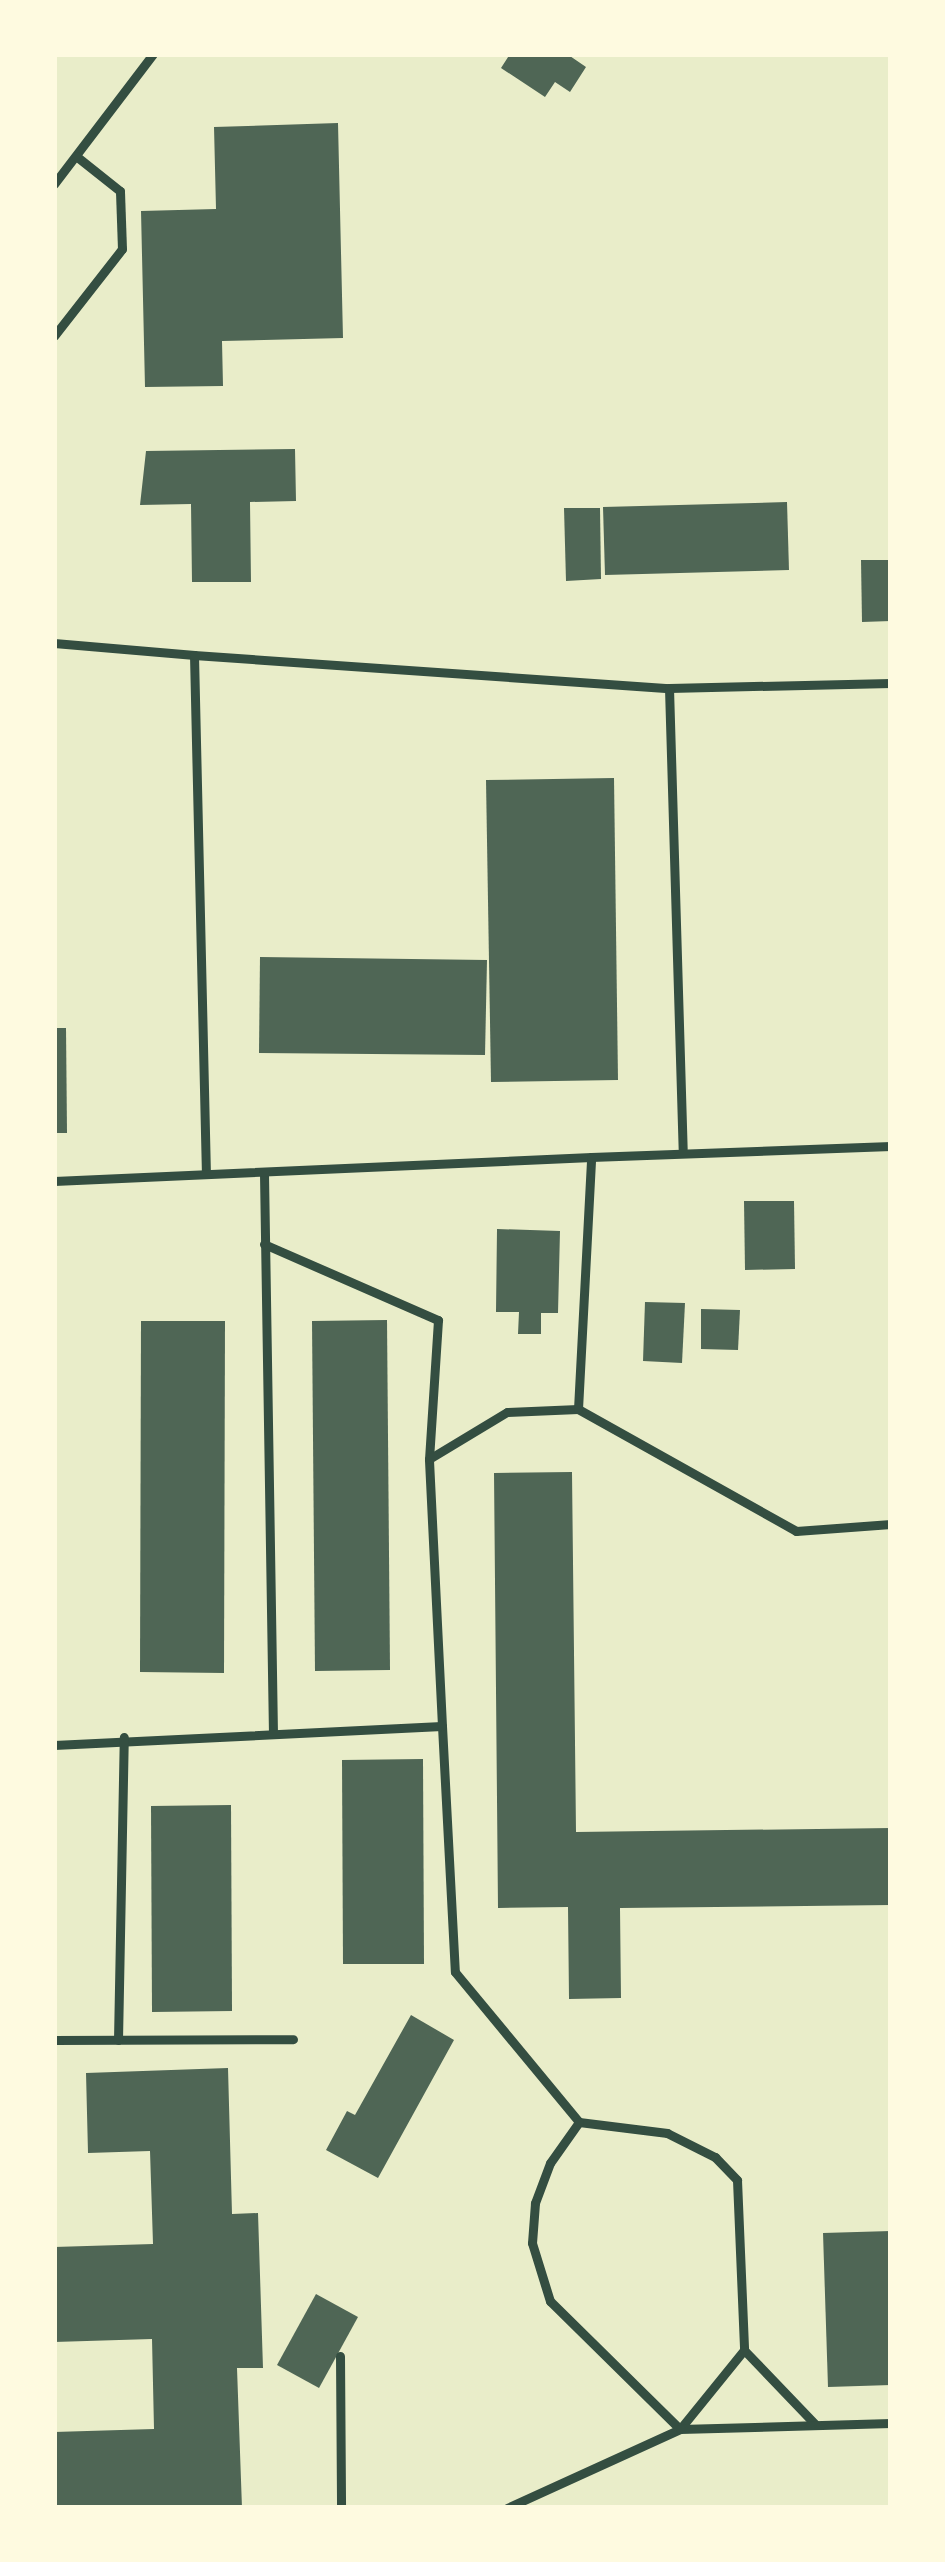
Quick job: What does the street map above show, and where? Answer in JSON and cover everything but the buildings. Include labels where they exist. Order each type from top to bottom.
[{"type":"lane","points":[[54,184],[153,54]]},
{"type":"lane","points":[[54,336],[122,249],[120,191],[76,156]]},
{"type":"lane","points":[[54,643],[669,688],[891,683]]},
{"type":"lane","points":[[194,656],[206,1174]]},
{"type":"lane","points":[[669,688],[683,1150]]},
{"type":"lane","points":[[54,1181],[683,1150],[891,1146]]},
{"type":"lane","points":[[578,1409],[591,1157]]},
{"type":"lane","points":[[264,1174],[273,1735]]},
{"type":"lane","points":[[264,1244],[438,1320],[429,1459],[454,1972],[579,2122],[667,2133],[715,2157],[736,2180],[744,2350],[816,2425]]},
{"type":"lane","points":[[429,1459],[507,1412],[578,1409],[796,1531],[891,1524]]},
{"type":"lane","points":[[54,1745],[124,1737],[442,1726]]},
{"type":"lane","points":[[118,2039],[124,1737]]},
{"type":"lane","points":[[54,2040],[292,2038]]},
{"type":"lane","points":[[579,2122],[550,2163],[535,2203],[532,2243],[550,2301],[680,2428]]},
{"type":"lane","points":[[680,2428],[744,2350]]},
{"type":"lane","points":[[340,2356],[341,2508]]},
{"type":"lane","points":[[507,2508],[680,2428],[891,2423]]}]
